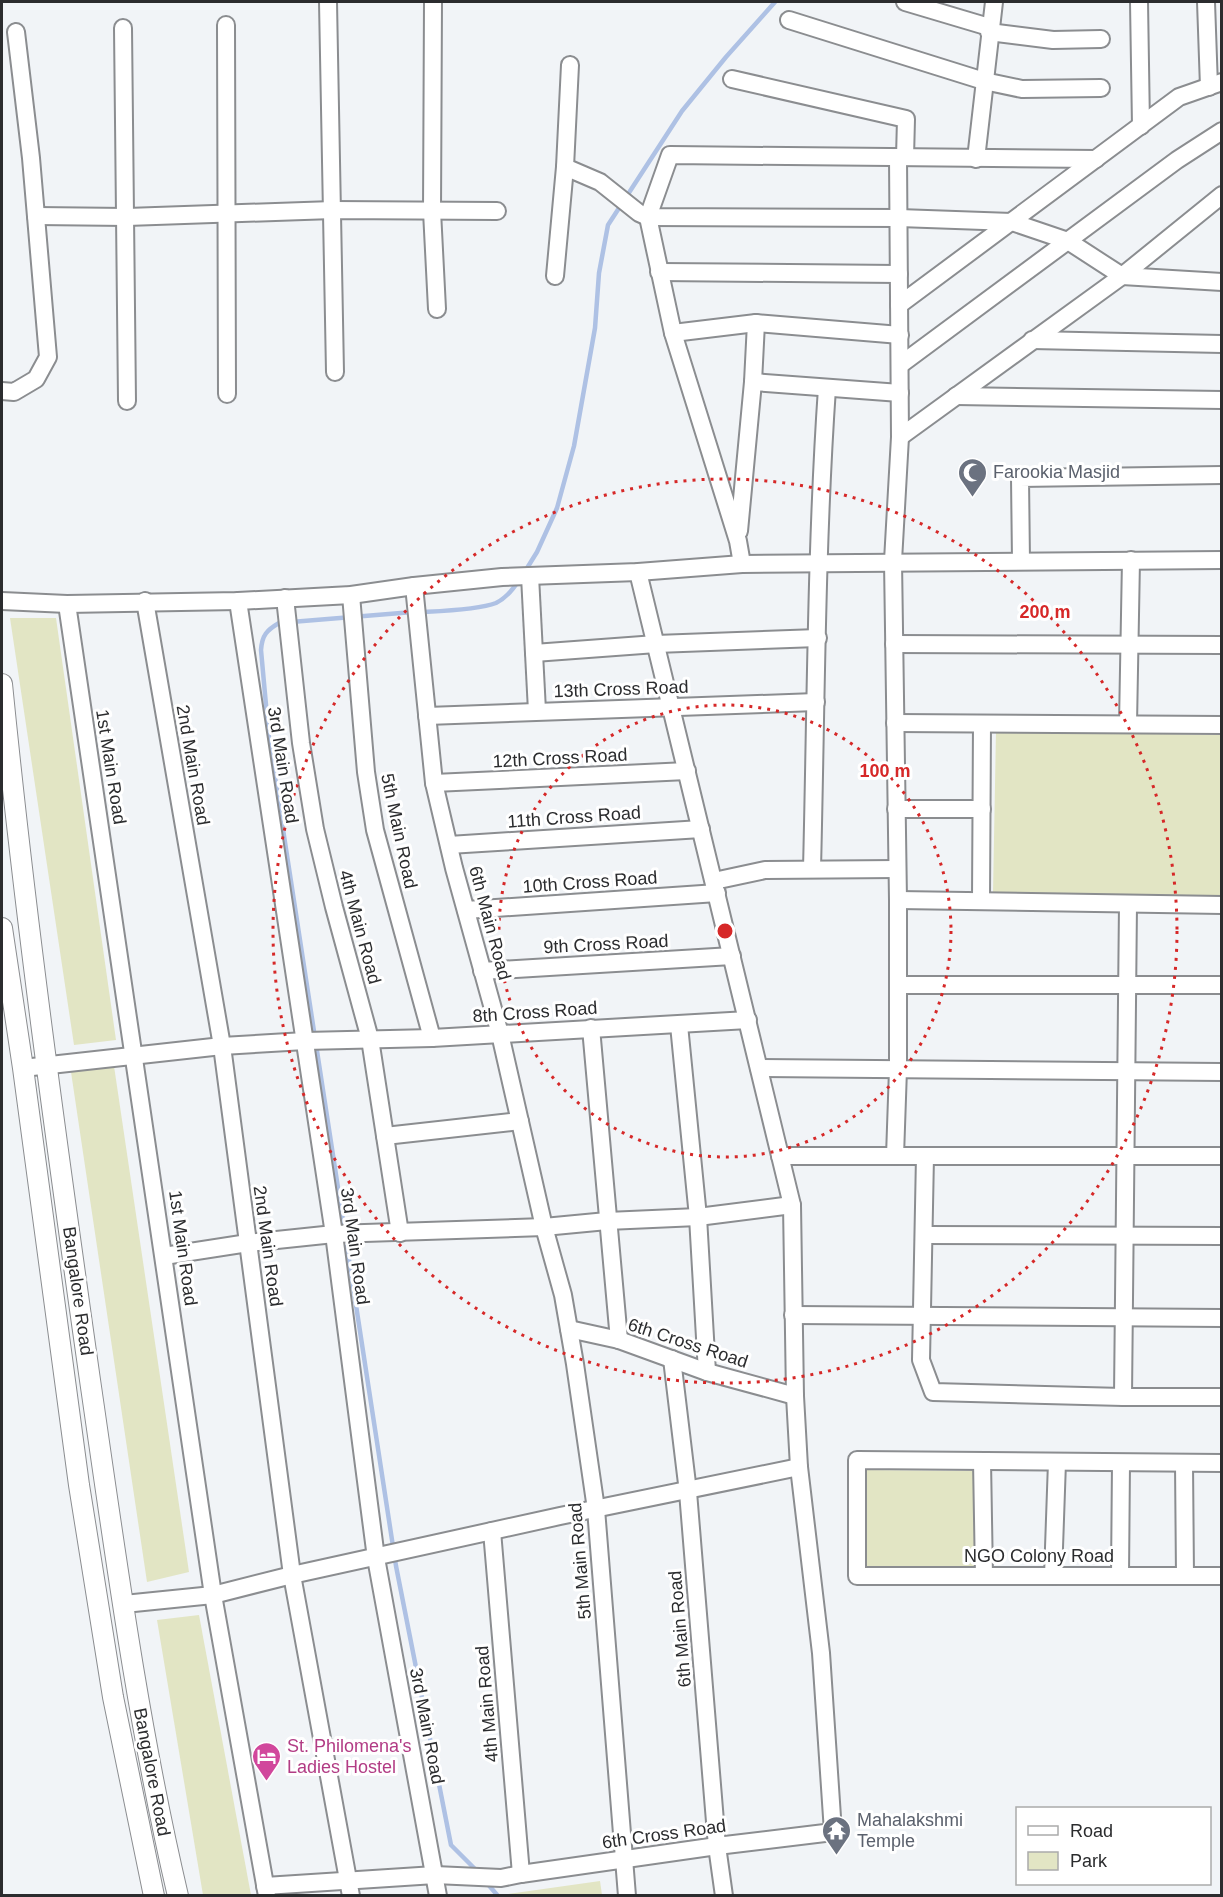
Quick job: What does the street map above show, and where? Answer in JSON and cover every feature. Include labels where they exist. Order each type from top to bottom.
[{"type":"main road","name":"Bangalore Road","points":[[2,684],[46,1065],[136,1689],[162,1828],[178,1896]]},
{"type":"main road","name":"Bangalore Road","points":[[2,928],[81,1497],[113,1697],[154,1896]]},
{"type":"street","points":[[328,2],[334,372]]},
{"type":"street","points":[[434,2],[432,210],[437,309]]},
{"type":"street","points":[[905,2],[989,29],[1053,40],[1101,39]]},
{"type":"street","points":[[976,159],[989,29],[994,2]]},
{"type":"street","points":[[1139,2],[1141,126]]},
{"type":"street","points":[[899,305],[1179,98],[1215,84],[1206,2]]},
{"type":"street","points":[[789,20],[984,81],[1022,89],[1101,88]]},
{"type":"street","points":[[226,26],[227,394]]},
{"type":"street","points":[[123,28],[127,217],[127,401]]},
{"type":"street","points":[[2,391],[14,392],[36,379],[48,357],[36,216],[15,32]]},
{"type":"street","points":[[555,276],[565,167],[570,65]]},
{"type":"street","points":[[732,79],[906,119],[899,218],[900,437],[893,561],[898,900],[898,1069],[895,1156]]},
{"type":"street","points":[[900,365],[1176,160],[1221,130]]},
{"type":"street","points":[[742,564],[738,541],[673,333],[648,217],[670,154],[1096,159]]},
{"type":"street","points":[[565,167],[600,182],[648,217],[899,218],[1012,222],[1068,241],[1122,276],[1221,282]]},
{"type":"street","points":[[900,437],[1122,276],[1221,195]]},
{"type":"street","points":[[36,216],[127,217],[333,210],[497,211]]},
{"type":"street","points":[[659,272],[899,274]]},
{"type":"street","points":[[673,333],[756,323],[900,335]]},
{"type":"street","points":[[738,541],[753,382],[756,323]]},
{"type":"street","points":[[1032,340],[1221,344]]},
{"type":"street","points":[[753,382],[900,393]]},
{"type":"street","points":[[812,869],[820,487],[827,388]]},
{"type":"street","points":[[956,396],[1221,400]]},
{"type":"street","points":[[1021,561],[1020,478],[1221,476]]},
{"type":"street","points":[[1128,724],[1131,560]]},
{"type":"street","points":[[2,601],[67,604],[238,601],[286,604],[351,600],[502,578],[638,572],[742,564],[1221,560]]},
{"type":"street","points":[[124,1604],[213,1595],[292,1575],[799,1467],[795,1396],[792,1205],[638,572]]},
{"type":"street","points":[[530,576],[537,711]]},
{"type":"street","name":"6th Main Road","points":[[415,591],[434,783],[500,1034],[544,1227]]},
{"type":"street","name":"5th Main Road","points":[[351,600],[366,772],[375,830],[432,1038]]},
{"type":"street","name":"2nd Main Road","points":[[145,601],[222,1046],[292,1575],[350,1887]]},
{"type":"street","name":"3rd Main Road","points":[[238,601],[334,1234],[376,1558],[438,1896]]},
{"type":"street","name":"1st Main Road","points":[[67,604],[213,1595],[266,1891]]},
{"type":"street","name":"4th Main Road","points":[[286,604],[301,743],[315,829],[370,1039],[400,1233]]},
{"type":"street","points":[[534,653],[656,644],[818,638]]},
{"type":"street","points":[[894,644],[1221,645]]},
{"type":"street","name":"13th Cross Road","points":[[427,716],[816,702]]},
{"type":"street","points":[[895,723],[1221,725]]},
{"type":"street","points":[[981,901],[982,724]]},
{"type":"street","name":"12th Cross Road","points":[[434,783],[687,771]]},
{"type":"street","points":[[896,809],[982,809]]},
{"type":"street","name":"11th Cross Road","points":[[449,845],[701,829]]},
{"type":"street","name":"10th Cross Road","points":[[466,910],[716,887],[765,870],[897,869]]},
{"type":"street","points":[[898,900],[1221,905]]},
{"type":"street","points":[[1123,1397],[1128,903]]},
{"type":"street","name":"9th Cross Road","points":[[482,971],[732,956]]},
{"type":"street","points":[[898,985],[1221,985]]},
{"type":"street","name":"8th Cross Road","points":[[305,1041],[432,1038],[748,1020]]},
{"type":"street","points":[[679,1025],[698,1217],[707,1372]]},
{"type":"street","points":[[591,1028],[618,1340]]},
{"type":"street","points":[[23,1068],[135,1054],[305,1041]]},
{"type":"street","points":[[759,1068],[1221,1072]]},
{"type":"street","points":[[385,1136],[520,1121]]},
{"type":"street","points":[[780,1156],[1221,1156]]},
{"type":"street","points":[[925,1156],[921,1360],[933,1392],[1221,1397]]},
{"type":"street","points":[[164,1256],[248,1243],[334,1234],[544,1227],[607,1221],[698,1217],[792,1205]]},
{"type":"street","name":"5th Main Road","points":[[544,1227],[563,1295],[596,1509],[627,1896]]},
{"type":"street","points":[[924,1235],[1221,1236]]},
{"type":"street","points":[[793,1315],[1221,1318]]},
{"type":"street","name":"6th Cross Road","points":[[569,1329],[618,1340],[707,1372],[795,1396]]},
{"type":"street","name":"6th Main Road","points":[[672,1359],[688,1490],[717,1846],[724,1896]]},
{"type":"street","name":"NGO Colony Road","points":[[982,1461],[856,1460],[857,1576],[1221,1576]]},
{"type":"street","points":[[984,1576],[982,1461],[1221,1463]]},
{"type":"street","points":[[1053,1576],[1057,1462]]},
{"type":"street","points":[[1120,1576],[1121,1462]]},
{"type":"street","points":[[1184,1463],[1185,1576]]},
{"type":"street","name":"6th Cross Road","points":[[266,1891],[350,1887],[435,1875],[501,1878],[717,1846],[833,1832],[821,1653],[799,1467]]},
{"type":"street","name":"4th Main Road","points":[[492,1532],[522,1874]]},
{"type":"green space","points":[[10,618],[56,618],[116,1040],[74,1045]]},
{"type":"green space","points":[[996,731],[1221,735],[1221,896],[993,893]]},
{"type":"green space","points":[[114,1066],[189,1572],[147,1582],[71,1072]]},
{"type":"green space","points":[[863,1470],[975,1471],[975,1567],[866,1568]]},
{"type":"green space","points":[[199,1615],[251,1895],[203,1895],[157,1620]]},
{"type":"green space","points":[[600,1881],[602,1895],[501,1895]]},
{"type":"waterway","points":[[524,573],[537,552],[557,508],[574,446],[595,328],[599,273],[608,225],[682,111],[775,2]]},
{"type":"waterway","points":[[421,612],[470,609],[496,603],[509,593],[519,580]]},
{"type":"waterway","points":[[413,612],[279,623],[266,634],[261,650],[269,738],[396,1566],[451,1845],[479,1873]]},
{"type":"waterway","points":[[486,1882],[498,1896]]},
{"type":"place","name":"Farookia Masjid","points":[[972,498]]},
{"type":"place","name":"St. Philomena's Ladies Hostel","points":[[266,1782]]},
{"type":"place","name":"Mahalakshmi Temple","points":[[836,1856]]}]
